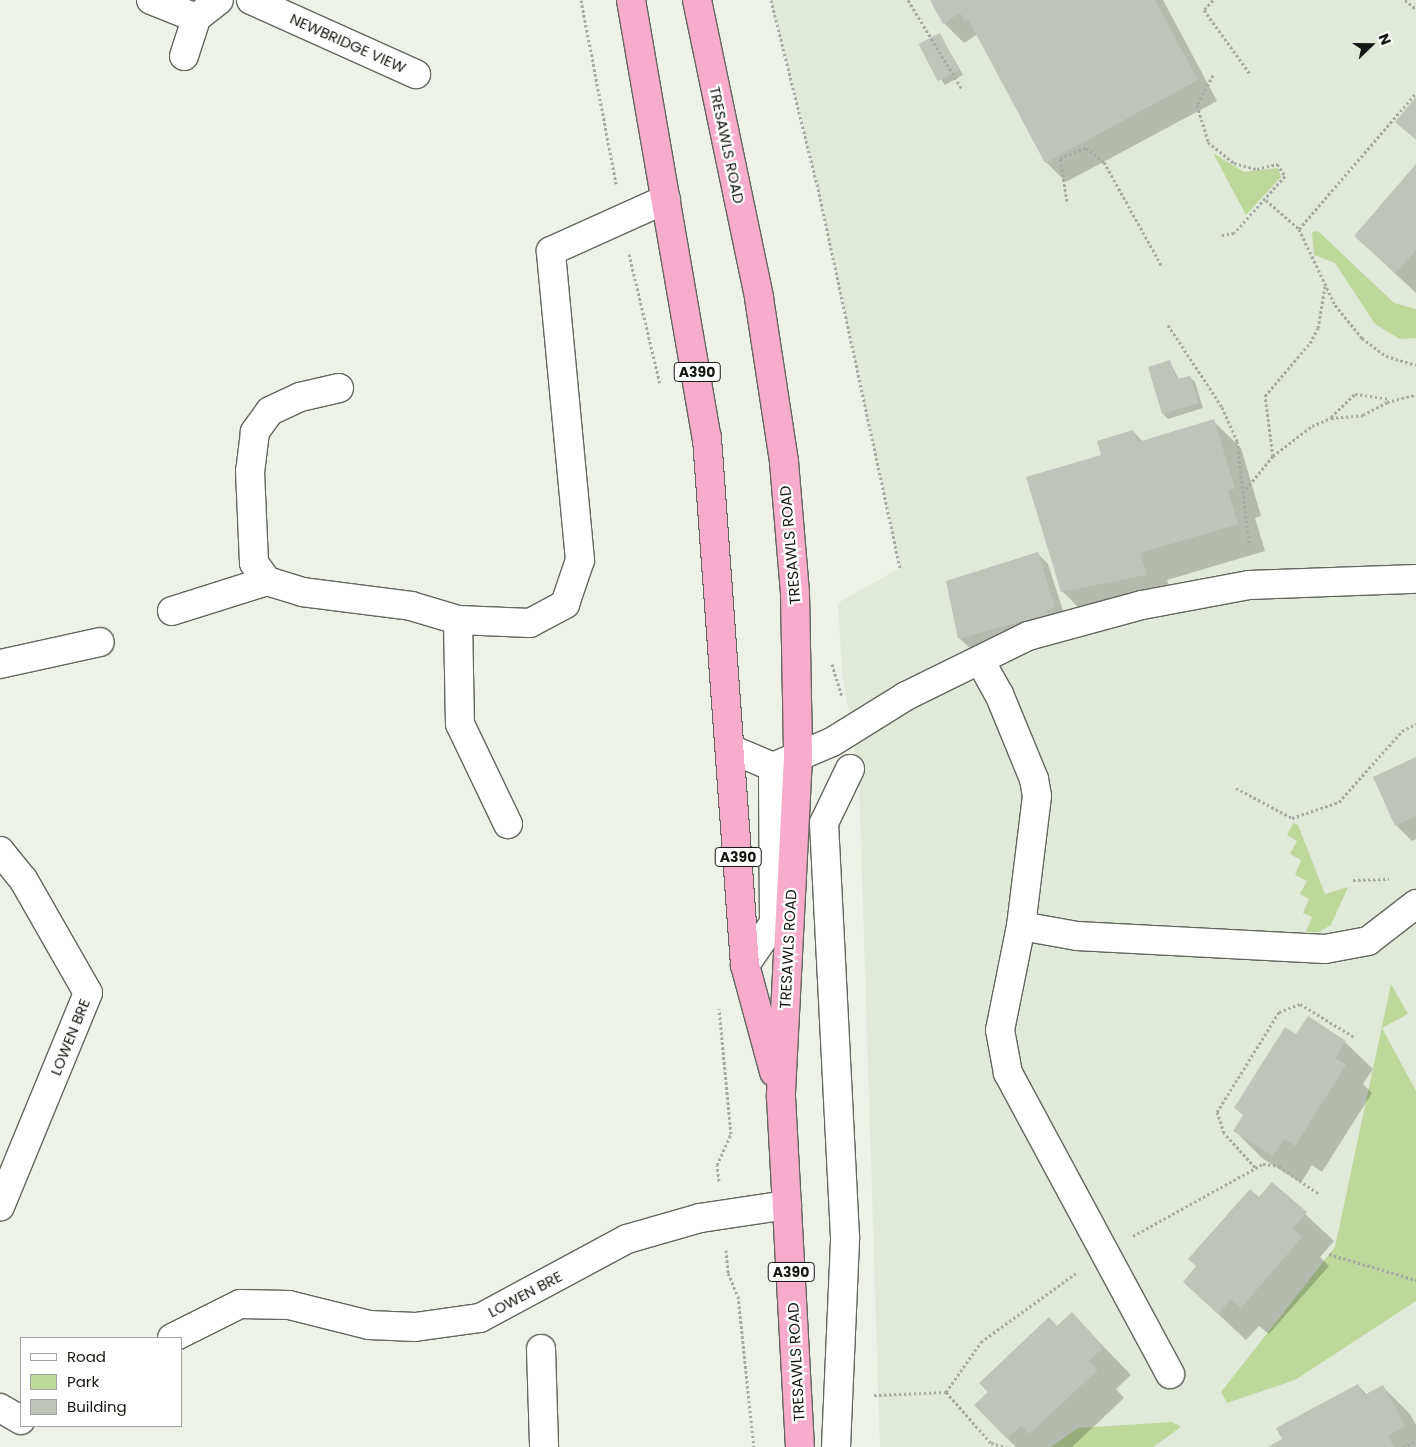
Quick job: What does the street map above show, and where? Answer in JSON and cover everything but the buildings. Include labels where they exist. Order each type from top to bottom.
[{"type":"highway","name":"TRESAWLS ROAD","points":[[631,0],[706,438],[731,749],[745,965],[781,1097]]},
{"type":"highway","name":"TRESAWLS ROAD","points":[[698,0],[759,298],[784,462],[795,594],[786,762],[781,1097],[800,1447]]},
{"type":"street","points":[[152,0],[196,18]]},
{"type":"street","points":[[184,56],[196,18],[219,0]]},
{"type":"street","name":"NEWBRIDGE VIEW","points":[[251,0],[416,74]]},
{"type":"street","points":[[172,612],[266,581],[302,592],[411,606],[458,620],[530,623],[565,604],[580,560],[551,251],[666,199]]},
{"type":"street","points":[[266,581],[254,563],[250,471],[255,432],[270,411],[300,397],[339,388]]},
{"type":"street","points":[[731,749],[786,762],[832,742],[906,696],[1043,631],[1142,605],[1249,585],[1416,579]]},
{"type":"street","points":[[458,620],[460,724],[508,824]]},
{"type":"street","points":[[0,664],[100,642]]},
{"type":"street","points":[[981,662],[999,694],[1034,779],[1036,796],[1021,926],[999,1044],[1015,1087],[1170,1374]]},
{"type":"street","name":"TRESAWLS ROAD","points":[[745,965],[774,923],[786,762]]},
{"type":"street","points":[[836,1447],[845,1237],[824,823],[834,793],[850,769]]},
{"type":"street","name":"LOWEN BRE","points":[[0,851],[23,879],[88,993],[0,1207]]},
{"type":"street","points":[[1021,926],[1077,936],[1325,949],[1368,941],[1416,904]]},
{"type":"street","name":"LOWEN BRE","points":[[174,1337],[240,1304],[289,1305],[369,1325],[415,1327],[480,1318],[627,1239],[722,1215],[787,1205]]},
{"type":"street","points":[[541,1350],[544,1447]]},
{"type":"street","points":[[0,1408],[20,1419]]},
{"type":"path","points":[[582,0],[622,219],[663,395]]},
{"type":"path","points":[[772,0],[817,184],[900,568]]},
{"type":"path","points":[[908,0],[962,89]]},
{"type":"path","points":[[1213,0],[1204,10],[1250,74]]},
{"type":"path","points":[[1405,0],[1416,9]]},
{"type":"path","points":[[1213,75],[1197,105],[1202,131],[1214,149],[1234,163],[1283,168],[1281,184],[1266,200],[1231,235],[1219,236]]},
{"type":"path","points":[[1300,228],[1416,93]]},
{"type":"path","points":[[1067,201],[1060,158],[1086,148],[1104,162],[1161,265]]},
{"type":"path","points":[[1266,200],[1300,228],[1325,287],[1371,346],[1416,365]]},
{"type":"path","points":[[1273,456],[1265,396],[1310,343],[1318,328],[1325,287]]},
{"type":"path","points":[[1168,325],[1222,407],[1237,440],[1246,490],[1249,543]]},
{"type":"path","points":[[1246,490],[1273,456],[1331,418],[1355,394],[1398,398],[1416,395]]},
{"type":"path","points":[[1331,418],[1363,415],[1398,398]]},
{"type":"path","points":[[1236,788],[1292,818],[1339,802],[1402,731],[1416,724]]},
{"type":"path","points":[[1353,880],[1393,879]]},
{"type":"path","points":[[1255,1167],[1224,1133],[1216,1112],[1279,1012],[1300,1004],[1354,1037]]},
{"type":"path","points":[[719,1005],[731,1134],[717,1165],[728,1273],[738,1296],[754,1447]]},
{"type":"path","points":[[946,1392],[981,1342],[1104,1253],[1255,1167],[1279,1166],[1319,1194]]},
{"type":"path","points":[[1329,1254],[1416,1280]]},
{"type":"path","points":[[871,1395],[946,1392]]},
{"type":"path","points":[[946,1392],[991,1443],[1007,1447]]},
{"type":"path","points":[[1402,1447],[1416,1440]]},
{"type":"shaded area","points":[[771,0],[1416,0],[1416,1447],[880,1447],[859,777],[842,671],[838,603],[900,568],[817,184]]},
{"type":"green space","points":[[1213,153],[1244,172],[1278,168],[1281,177],[1246,215]]},
{"type":"green space","points":[[1318,231],[1394,303],[1416,309],[1416,338],[1400,339],[1375,324],[1335,263],[1314,255],[1312,232]]},
{"type":"green space","points":[[1293,823],[1298,825],[1325,894],[1348,887],[1331,925],[1319,932],[1306,932],[1312,917],[1303,913],[1309,899],[1300,894],[1307,881],[1295,875],[1301,860],[1290,854],[1297,841],[1287,835]]},
{"type":"green space","points":[[1391,984],[1408,1014],[1382,1028],[1416,1091],[1416,1301],[1295,1380],[1227,1403],[1221,1392],[1335,1247]]},
{"type":"green space","points":[[1172,1422],[1181,1427],[1153,1447],[1051,1447],[1078,1428]]}]
